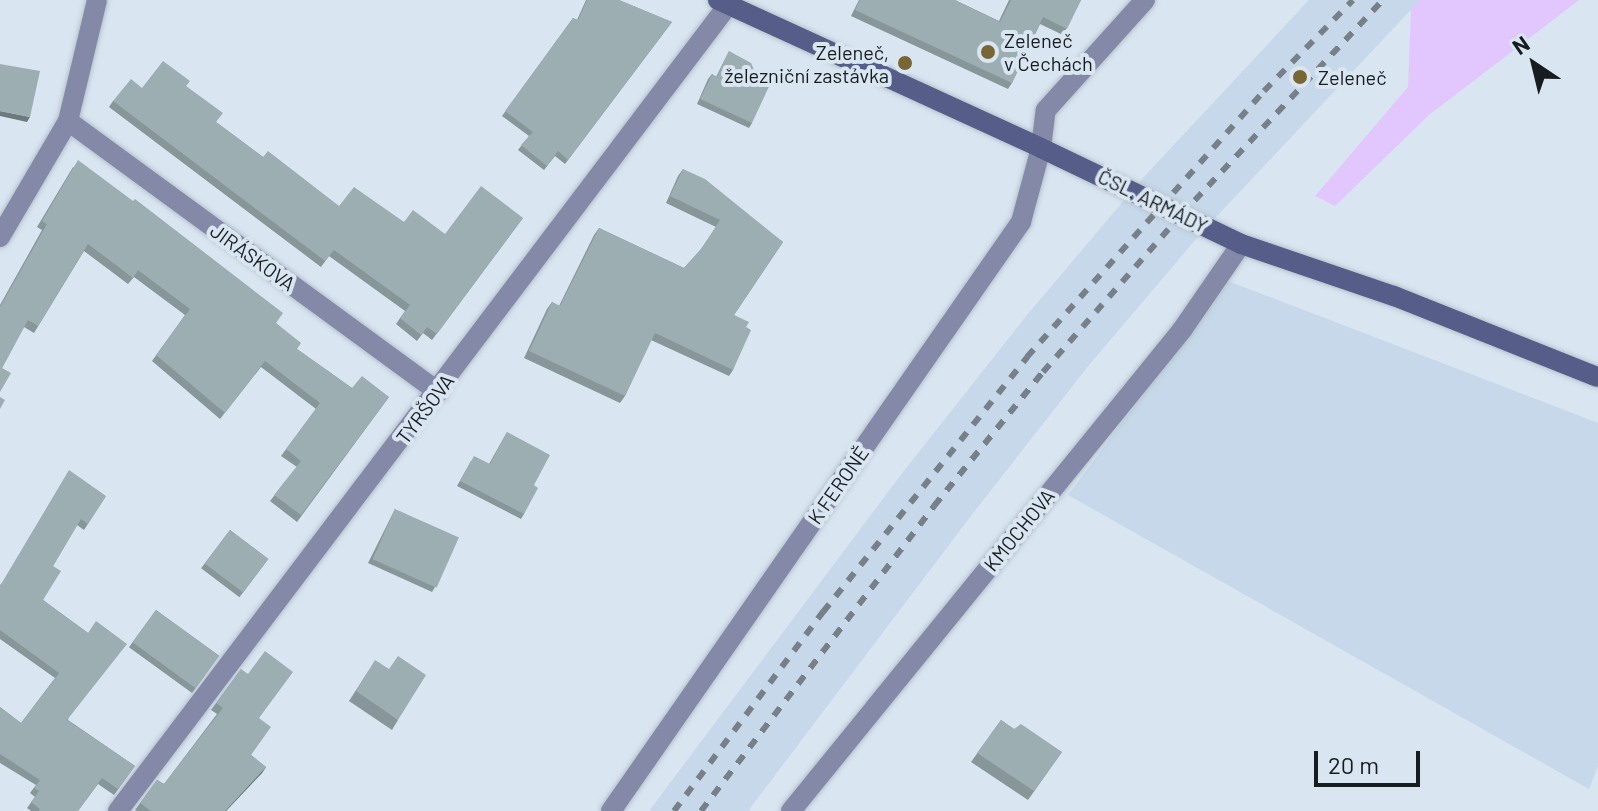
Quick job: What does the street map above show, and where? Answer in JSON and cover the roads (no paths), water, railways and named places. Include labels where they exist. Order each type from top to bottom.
[{"type":"street","points":[[0,237],[68,121],[97,0]]},
{"type":"street","name":"K FERONĚ","points":[[611,811],[1021,222],[1041,148],[1046,110],[1145,0]]},
{"type":"street","name":"ČSL. ARMÁDY","points":[[723,2],[1241,244],[1394,296],[1598,377]]},
{"type":"street","name":"TYRŠOVA","points":[[118,811],[438,392],[723,2]]},
{"type":"street","name":"JIRÁSKOVA","points":[[68,121],[438,392]]},
{"type":"street","name":"KMOCHOVA","points":[[791,811],[1182,330],[1241,244]]},
{"type":"railway","points":[[674,811],[823,612],[1027,357],[1264,91],[1353,0]]},
{"type":"railway","points":[[701,811],[934,506],[1043,372],[1181,215],[1383,0]]},
{"type":"place","name":"Zeleneč v Čechách","points":[[988,52]]},
{"type":"place","name":"Zeleneč, železniční zastávka","points":[[905,63]]},
{"type":"place","name":"Zeleneč","points":[[1300,77]]}]
